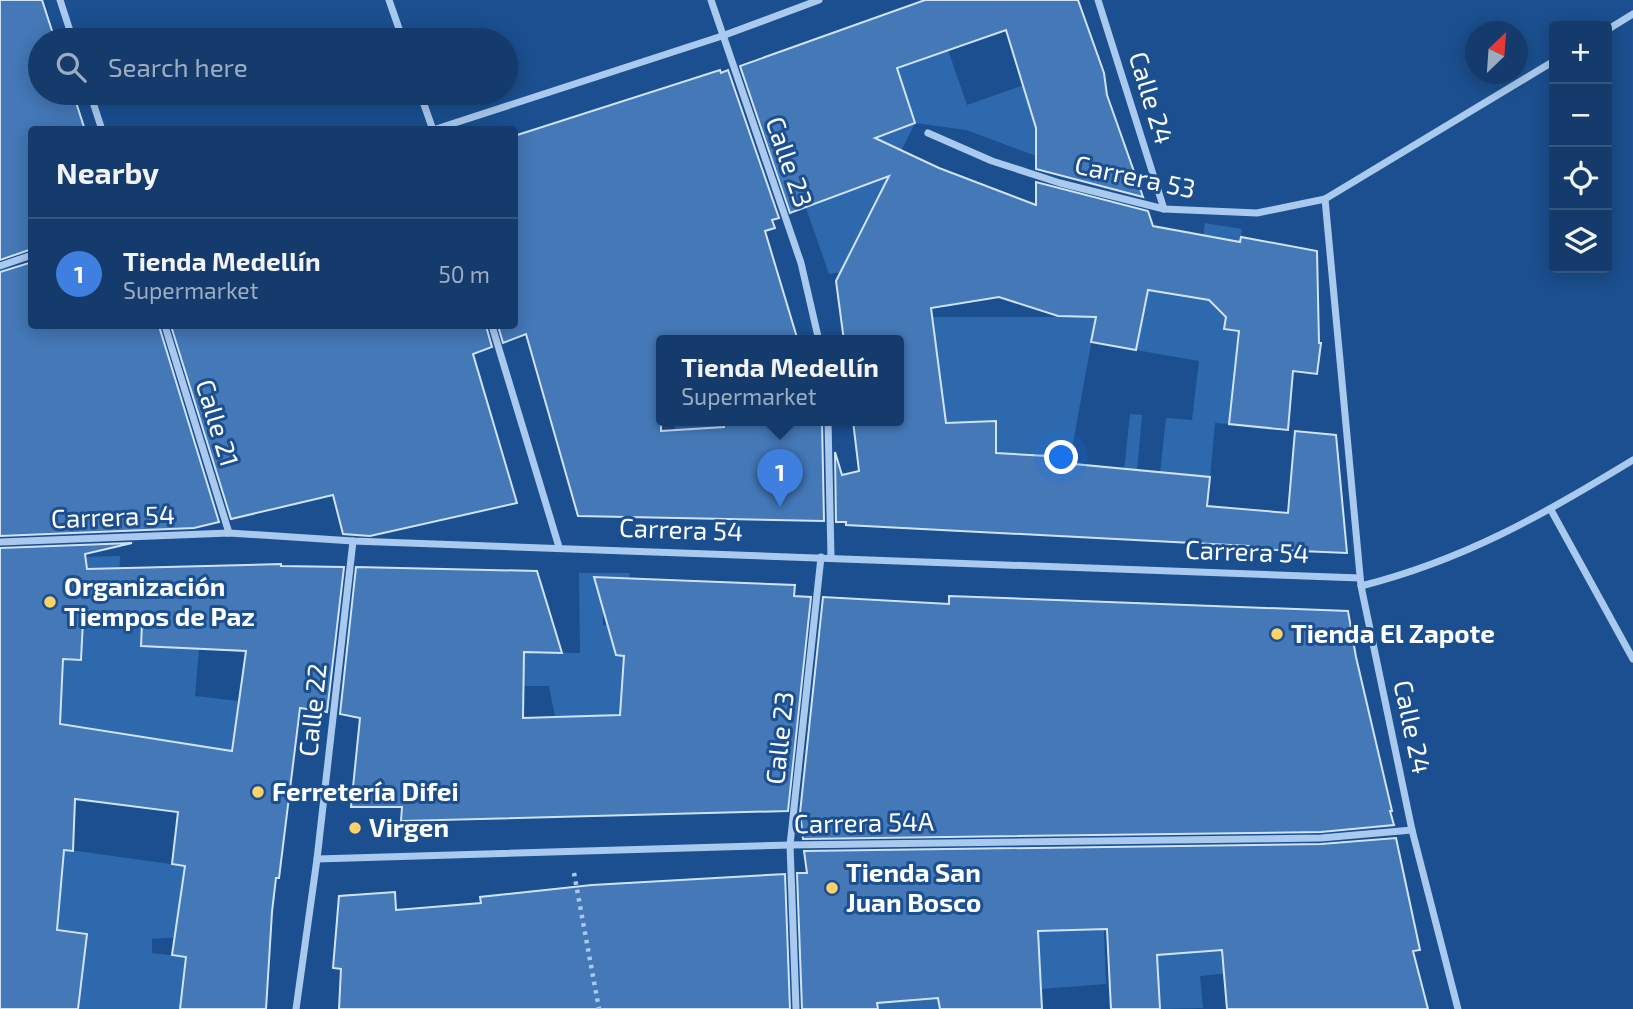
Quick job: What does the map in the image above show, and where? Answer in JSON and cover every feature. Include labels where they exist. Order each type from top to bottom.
[{"type":"street","points":[[60,0],[69,28]]},
{"type":"street","points":[[389,0],[398,28]]},
{"type":"street","name":"Calle 23","points":[[711,0],[801,263],[818,335]]},
{"type":"street","points":[[518,102],[722,36],[819,0]]},
{"type":"street","name":"Calle 24","points":[[1098,0],[1164,209]]},
{"type":"street","points":[[1612,27],[1631,15],[1633,25]]},
{"type":"street","name":"Carrera 53","points":[[928,133],[992,161],[1060,183],[1164,209],[1257,213],[1325,199],[1549,64]]},
{"type":"street","points":[[94,105],[101,126]]},
{"type":"street","points":[[424,105],[432,126]]},
{"type":"street","points":[[445,126],[510,105]]},
{"type":"street","name":"Calle 24","points":[[1325,199],[1360,582],[1412,830],[1458,1009]]},
{"type":"street","points":[[0,266],[28,256]]},
{"type":"street","name":"Calle 21","points":[[166,329],[229,533]]},
{"type":"street","points":[[493,329],[559,547]]},
{"type":"street","points":[[828,426],[831,557]]},
{"type":"street","name":"Carrera 54","points":[[0,542],[229,533],[353,541],[831,557],[1360,582],[1387,579],[1473,548],[1551,510],[1633,460]]},
{"type":"street","points":[[1551,510],[1633,659]]},
{"type":"street","name":"Calle 22","points":[[296,1009],[317,859],[353,541]]},
{"type":"street","name":"Calle 23","points":[[796,1009],[790,845],[821,557]]},
{"type":"street","name":"Carrera 54A","points":[[317,859],[790,845],[1321,838],[1412,830]]},
{"type":"path","points":[[570,851],[599,1009]]},
{"type":"shaded area","points":[[948,50],[967,105],[1024,85],[1036,128],[1036,156],[966,130],[915,123],[897,68]]},
{"type":"shaded area","points":[[859,122],[915,123],[860,234],[895,266],[829,274],[806,208],[875,181]]},
{"type":"shaded area","points":[[1205,223],[1242,229],[1224,329],[1264,335],[1236,366],[1229,424],[1215,423],[1210,478],[1160,473],[1166,418],[1192,420],[1199,361],[1136,350],[1148,290],[1193,297]]},
{"type":"shaded area","points":[[917,305],[931,308],[933,317],[1096,317],[1056,536],[1052,535],[1065,458],[996,453],[996,421],[945,423],[922,461],[902,426],[904,426],[904,389]]},
{"type":"shaded area","points":[[1130,414],[1142,415],[1137,472],[1124,471]]},
{"type":"shaded area","points":[[675,426],[724,427],[675,430]]},
{"type":"shaded area","points":[[120,556],[117,623],[142,624],[141,646],[199,649],[195,696],[239,701],[231,751],[189,814],[164,810],[170,742],[19,739],[63,659],[81,660],[86,557]]},
{"type":"shaded area","points":[[579,573],[630,573],[629,579],[603,578],[603,625],[626,627],[622,714],[555,717],[549,686],[498,686],[523,667],[524,652],[580,653]]},
{"type":"shaded area","points":[[55,848],[185,866],[179,905],[183,937],[152,939],[152,953],[186,957],[180,1009],[77,1009],[87,934],[57,930]]},
{"type":"shaded area","points":[[1103,910],[1106,984],[1041,989],[940,1009],[878,1009],[877,1003],[937,947]]},
{"type":"shaded area","points":[[1134,943],[1250,948],[1251,971],[1200,976],[1203,1008],[1160,1009],[1159,980],[1135,981]]},
{"type":"building","points":[[0,0],[42,0],[51,28],[28,28],[28,105],[77,105],[84,126],[28,126],[28,250],[0,260]]},
{"type":"building","points":[[925,0],[1078,0],[1104,73],[1107,95],[1143,197],[1036,169],[1036,128],[1006,30],[897,68],[915,123],[875,138],[939,168],[1036,205],[1036,182],[1148,211],[1153,226],[1240,242],[1241,237],[1317,251],[1321,343],[1317,374],[1293,371],[1288,430],[1229,424],[1239,331],[1224,329],[1226,317],[1209,300],[1148,290],[1136,350],[1091,342],[1096,317],[1058,316],[999,297],[931,308],[946,423],[996,421],[996,453],[1065,457],[1064,463],[1210,477],[1207,506],[1288,513],[1295,431],[1336,435],[1347,553],[846,525],[846,522],[836,522],[835,452],[842,475],[859,471],[854,426],[904,426],[904,335],[843,335],[836,281],[889,176],[790,213],[740,66]]},
{"type":"building","points":[[720,70],[721,73],[728,70],[779,218],[772,220],[775,228],[765,231],[796,335],[656,335],[656,426],[661,426],[661,431],[724,426],[822,426],[824,521],[578,516],[526,334],[503,343],[499,329],[518,329],[518,135]]},
{"type":"building","points":[[28,263],[28,329],[160,329],[219,522],[194,528],[0,536],[0,272]]},
{"type":"building","points":[[172,329],[487,329],[492,347],[473,354],[517,503],[370,536],[343,534],[333,495],[231,519]]},
{"type":"building","points":[[132,543],[85,554],[87,569],[281,564],[344,567],[327,712],[300,708],[279,878],[276,878],[272,912],[266,1009],[180,1009],[186,957],[172,955],[185,866],[172,864],[178,812],[75,799],[73,851],[64,850],[57,930],[87,934],[78,1009],[0,1009],[0,548]],"holes":[[[83,621],[142,624],[141,646],[246,651],[232,751],[60,724],[63,659],[81,660]]]},
{"type":"building","points":[[356,567],[537,571],[562,653],[524,652],[523,718],[620,715],[624,656],[616,655],[594,577],[795,585],[794,596],[811,597],[788,811],[401,821],[402,807],[351,807],[360,718],[340,714]]},
{"type":"building","points":[[949,596],[1348,611],[1394,825],[1321,832],[803,839],[800,813],[823,597],[949,604]]},
{"type":"building","points":[[1396,838],[1420,950],[1413,951],[1428,1009],[1227,1009],[1222,950],[1157,955],[1160,1009],[1111,1009],[1107,929],[1038,931],[1042,1009],[940,1009],[938,998],[877,1003],[878,1009],[802,1009],[797,873],[807,873],[804,851],[1321,844]]},
{"type":"building","points":[[785,874],[790,1009],[339,1009],[341,969],[333,968],[339,896],[395,892],[396,910],[481,903],[480,897],[592,885]]},
{"type":"place","name":"Tienda Medellín","points":[[780,507]]},
{"type":"place","name":"Organización Tiempos de Paz","points":[[50,602]]},
{"type":"place","name":"Tienda El Zapote","points":[[1277,634]]},
{"type":"place","name":"Ferretería Difei","points":[[258,792]]},
{"type":"place","name":"Virgen","points":[[355,828]]},
{"type":"place","name":"Tienda San Juan Bosco","points":[[832,888]]}]
